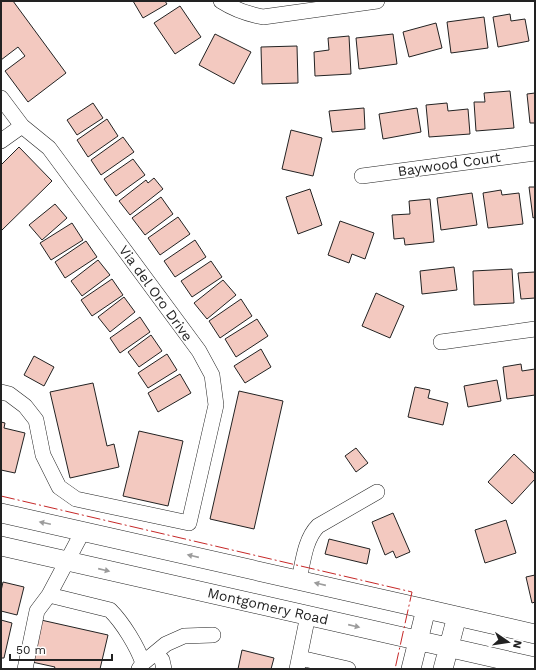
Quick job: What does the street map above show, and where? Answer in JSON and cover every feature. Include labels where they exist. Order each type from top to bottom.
[{"type":"main road","points":[[1,513],[426,608],[535,634]]},
{"type":"main road","name":"Montgomery Road","points":[[1,546],[535,667]]},
{"type":"main road","points":[[411,669],[426,608]]},
{"type":"main road","points":[[443,669],[457,616]]},
{"type":"street","points":[[221,1],[234,9],[247,14],[263,17],[377,1]]},
{"type":"street","name":"Via del Oro Drive","points":[[1,98],[22,126],[49,148],[199,351],[212,375],[216,405],[189,523],[76,499],[59,487],[43,455],[36,420],[25,406],[9,394],[1,392]]},
{"type":"street","points":[[1,141],[22,126]]},
{"type":"street","name":"Baywood Court","points":[[362,176],[535,153]]},
{"type":"street","points":[[441,342],[535,329]]},
{"type":"street","points":[[299,580],[313,530],[377,492]]},
{"type":"street","points":[[25,669],[37,611],[49,595],[66,561],[84,531]]},
{"type":"street","points":[[49,595],[110,610],[117,617],[140,654],[141,666]]},
{"type":"street","points":[[308,615],[298,663],[348,669]]},
{"type":"street","points":[[141,666],[166,644],[184,636],[213,635]]},
{"type":"street","points":[[156,653],[162,660],[164,669]]},
{"type":"building","points":[[1,1],[13,1],[66,73],[28,102],[5,71],[25,56],[18,47],[1,60]]},
{"type":"building","points":[[133,1],[165,1],[167,4],[143,18]]},
{"type":"building","points":[[180,6],[201,37],[175,54],[154,23]]},
{"type":"building","points":[[510,14],[511,21],[525,19],[529,41],[498,47],[493,17]]},
{"type":"building","points":[[484,17],[488,48],[451,53],[447,22]]},
{"type":"building","points":[[436,23],[442,48],[409,57],[403,32]]},
{"type":"building","points":[[215,34],[251,52],[234,84],[199,65]]},
{"type":"building","points":[[393,34],[397,64],[359,69],[356,38]]},
{"type":"building","points":[[349,36],[351,74],[315,76],[314,52],[329,50],[328,38]]},
{"type":"building","points":[[297,46],[298,83],[262,84],[261,47]]},
{"type":"building","points":[[510,91],[514,128],[476,131],[474,102],[485,102],[484,93]]},
{"type":"building","points":[[535,93],[535,123],[530,123],[527,94]]},
{"type":"building","points":[[93,103],[103,118],[77,135],[67,120]]},
{"type":"building","points":[[447,103],[448,111],[468,109],[470,134],[429,137],[426,105]]},
{"type":"building","points":[[364,108],[365,129],[332,132],[329,111]]},
{"type":"building","points":[[417,108],[421,132],[383,139],[379,114]]},
{"type":"building","points":[[107,119],[118,136],[88,157],[77,140]]},
{"type":"building","points":[[291,130],[322,138],[313,176],[282,169]]},
{"type":"building","points":[[123,137],[134,152],[101,175],[91,160]]},
{"type":"building","points":[[19,147],[52,181],[1,231],[1,165]]},
{"type":"building","points":[[133,159],[145,175],[116,196],[104,179]]},
{"type":"building","points":[[154,178],[163,189],[130,215],[119,201],[146,180],[148,183]]},
{"type":"building","points":[[529,187],[535,187],[535,217],[533,218]]},
{"type":"building","points":[[310,189],[322,225],[298,234],[286,197]]},
{"type":"building","points":[[501,190],[502,195],[519,193],[523,224],[488,228],[483,193]]},
{"type":"building","points":[[472,193],[477,225],[441,230],[437,198]]},
{"type":"building","points":[[161,197],[173,214],[145,235],[132,218]]},
{"type":"building","points":[[430,199],[434,242],[405,245],[404,238],[394,239],[392,215],[410,214],[409,201]]},
{"type":"building","points":[[55,204],[67,218],[42,240],[29,225]]},
{"type":"building","points":[[178,217],[190,234],[160,255],[148,238]]},
{"type":"building","points":[[340,221],[374,233],[365,259],[352,254],[349,263],[328,255]]},
{"type":"building","points":[[72,223],[83,240],[51,260],[40,243]]},
{"type":"building","points":[[195,240],[206,257],[175,277],[164,261]]},
{"type":"building","points":[[86,241],[97,257],[65,278],[55,262]]},
{"type":"building","points":[[98,260],[110,275],[82,296],[71,281]]},
{"type":"building","points":[[211,261],[222,277],[192,297],[181,281]]},
{"type":"building","points":[[454,267],[457,290],[422,294],[420,271]]},
{"type":"building","points":[[512,269],[514,303],[474,305],[473,271]]},
{"type":"building","points":[[535,272],[535,298],[521,299],[518,273]]},
{"type":"building","points":[[112,279],[123,295],[92,316],[81,300]]},
{"type":"building","points":[[223,280],[236,295],[207,319],[194,303]]},
{"type":"building","points":[[376,293],[404,306],[390,338],[362,326]]},
{"type":"building","points":[[124,297],[135,312],[110,332],[98,317]]},
{"type":"building","points":[[241,299],[252,316],[220,338],[209,321]]},
{"type":"building","points":[[140,317],[150,332],[120,353],[110,338]]},
{"type":"building","points":[[257,319],[268,336],[236,357],[225,339]]},
{"type":"building","points":[[151,335],[162,351],[139,367],[128,352]]},
{"type":"building","points":[[261,349],[271,367],[245,383],[234,366]]},
{"type":"building","points":[[167,354],[177,370],[148,388],[138,373]]},
{"type":"building","points":[[34,356],[54,367],[44,386],[24,375]]},
{"type":"building","points":[[521,364],[522,371],[535,369],[535,395],[507,399],[503,367]]},
{"type":"building","points":[[180,374],[191,393],[158,412],[148,393]]},
{"type":"building","points":[[497,380],[501,401],[468,407],[464,386]]},
{"type":"building","points":[[93,383],[107,446],[114,444],[119,467],[70,478],[50,392]]},
{"type":"building","points":[[415,387],[430,390],[428,398],[448,403],[443,425],[408,417]]},
{"type":"building","points":[[239,391],[283,401],[254,529],[210,519]]},
{"type":"building","points":[[1,422],[5,423],[4,428],[25,433],[15,473],[1,470]]},
{"type":"building","points":[[139,431],[183,441],[168,506],[123,496]]},
{"type":"building","points":[[356,448],[368,463],[356,472],[345,456]]},
{"type":"building","points":[[514,454],[535,474],[535,479],[512,504],[488,482]]},
{"type":"building","points":[[393,513],[410,552],[396,558],[393,551],[385,555],[372,522]]},
{"type":"building","points":[[506,520],[516,553],[485,563],[475,530]]},
{"type":"building","points":[[329,539],[370,549],[367,564],[325,554]]},
{"type":"building","points":[[535,575],[535,602],[532,603],[526,577]]},
{"type":"building","points":[[3,582],[24,587],[17,615],[1,611],[1,591]]},
{"type":"building","points":[[1,620],[12,623],[4,658],[1,658]]},
{"type":"building","points":[[41,620],[108,635],[100,669],[54,669],[55,667],[32,662]]},
{"type":"building","points":[[242,650],[274,658],[271,669],[238,669]]},
{"type":"power","points":[[1,496],[412,592],[395,669]]}]
